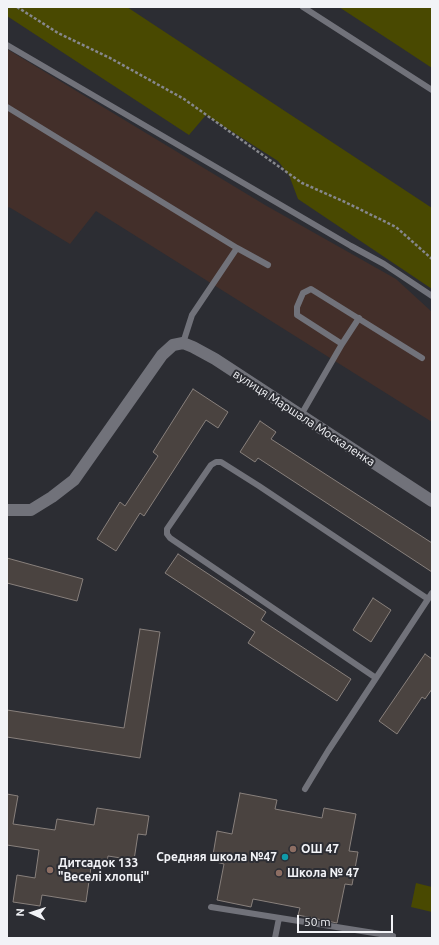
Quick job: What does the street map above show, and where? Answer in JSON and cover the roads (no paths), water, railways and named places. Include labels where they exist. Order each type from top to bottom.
[{"type":"street","name":"вулиця Маршала Москаленка","points":[[178,344],[194,347],[215,359],[432,501]]},
{"type":"street","points":[[7,510],[31,510],[52,497],[74,480],[162,355],[178,344]]},
{"type":"lane","points":[[303,7],[432,90]]},
{"type":"lane","points":[[7,45],[384,264],[432,296]]},
{"type":"lane","points":[[7,107],[237,248],[268,265]]},
{"type":"lane","points":[[178,344],[192,315],[237,248]]},
{"type":"lane","points":[[342,344],[297,314],[297,307],[303,293],[311,289],[422,358]]},
{"type":"lane","points":[[301,415],[342,344],[359,318]]},
{"type":"lane","points":[[305,789],[328,751],[430,596],[221,462],[216,462],[211,465],[167,529],[167,534],[170,538],[376,678]]},
{"type":"lane","points":[[211,907],[393,936]]},
{"type":"lane","points":[[275,938],[279,918]]},
{"type":"place","name":"ОШ 47","points":[[293,849]]},
{"type":"place","name":"Средняя школа №47","points":[[285,857]]},
{"type":"place","name":"Дитсадок 133 \"Веселі хлопці\"","points":[[50,870]]},
{"type":"place","name":"Школа № 47","points":[[279,873]]}]
